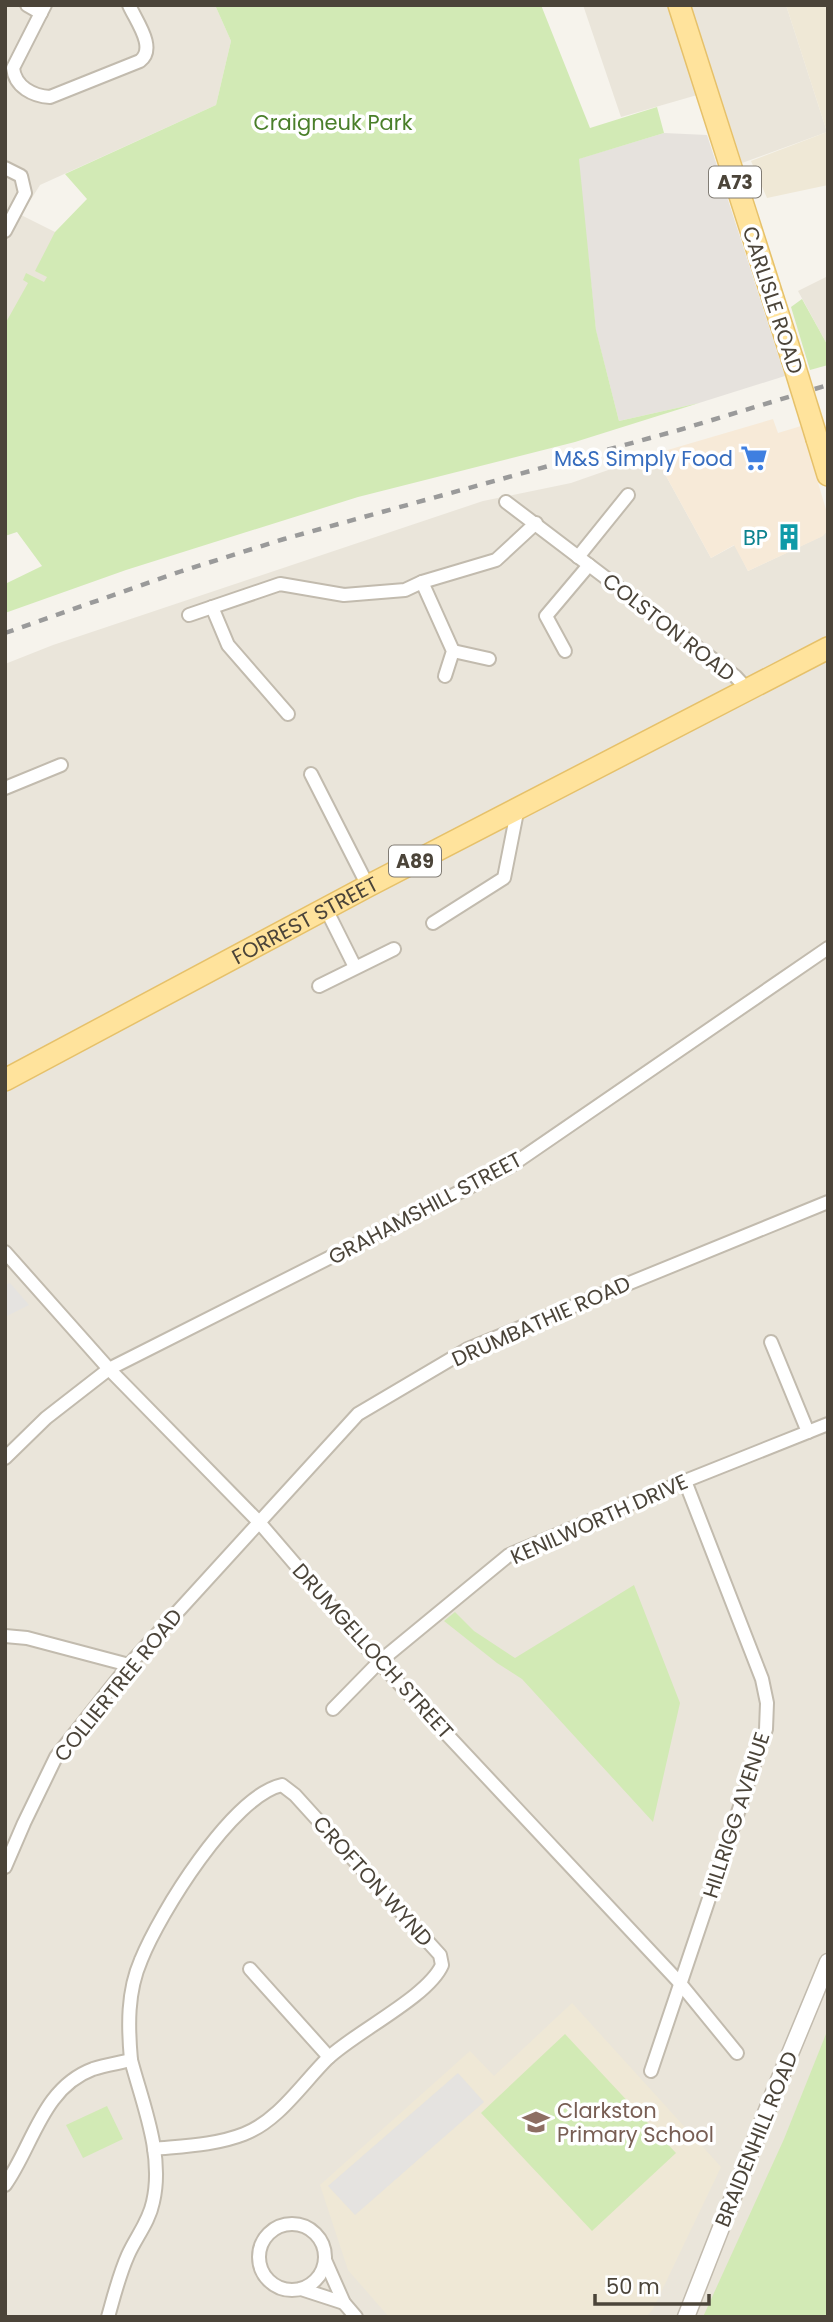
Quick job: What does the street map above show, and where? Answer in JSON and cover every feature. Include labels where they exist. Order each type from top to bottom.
[{"type":"main road","name":"CARLISLE ROAD","points":[[679,5],[828,475]]},
{"type":"main road","name":"FORREST STREET","points":[[5,1080],[518,807],[828,648]]},
{"type":"street","points":[[27,5],[43,9],[13,68],[14,78],[23,88],[39,96],[50,97],[147,56],[149,48],[129,5]]},
{"type":"street","points":[[5,168],[21,176],[25,193],[5,231]]},
{"type":"street","points":[[584,561],[628,495]]},
{"type":"street","name":"COLSTON ROAD","points":[[506,502],[735,676],[748,690]]},
{"type":"street","points":[[189,615],[280,584],[344,595],[405,590],[422,582],[496,560],[536,523]]},
{"type":"street","name":"COLSTON ROAD","points":[[565,651],[546,616],[584,561]]},
{"type":"street","points":[[422,582],[453,651],[445,676]]},
{"type":"street","points":[[212,607],[228,645],[288,714]]},
{"type":"street","points":[[453,651],[489,659]]},
{"type":"street","points":[[5,788],[61,765]]},
{"type":"street","points":[[310,774],[368,886]]},
{"type":"street","points":[[433,923],[505,878],[518,807]]},
{"type":"street","points":[[326,909],[355,967]]},
{"type":"street","name":"GRAHAMSHILL STREET","points":[[5,1458],[46,1418],[109,1368],[509,1167],[828,948]]},
{"type":"street","points":[[319,985],[394,949]]},
{"type":"street","name":"DRUMBATHIE ROAD","points":[[258,1521],[358,1414],[468,1349],[828,1202]]},
{"type":"street","name":"DRUMGELLOCH STREET","points":[[5,1252],[109,1368],[258,1521],[379,1662],[679,1982],[737,2053]]},
{"type":"street","points":[[771,1342],[808,1432]]},
{"type":"street","name":"KENILWORTH DRIVE","points":[[332,1709],[379,1662],[509,1555],[685,1481],[827,1427]]},
{"type":"street","name":"HILLRIGG AVENUE","points":[[651,2071],[766,1729],[767,1703],[762,1679],[685,1481]]},
{"type":"street","name":"COLLIERTREE ROAD","points":[[5,1867],[56,1757],[130,1665],[258,1521]]},
{"type":"street","points":[[5,1636],[27,1638],[130,1665]]},
{"type":"street","name":"CROFTON WYND","points":[[131,2060],[128,2029],[131,1993],[140,1961],[172,1901],[205,1853],[250,1801],[269,1788],[282,1785],[295,1795],[440,1955],[442,1965],[429,1984],[329,2057],[277,2112],[247,2133],[224,2140],[154,2149]]},
{"type":"street","name":"BRAIDENHILL ROAD","points":[[687,2317],[828,1962]]},
{"type":"street","points":[[250,1969],[329,2057]]},
{"type":"street","points":[[5,2185],[44,2112],[71,2082],[92,2070],[131,2060],[154,2149],[157,2182],[153,2204],[124,2265],[108,2317]]},
{"type":"street","points":[[344,2304],[302,2289],[287,2290],[274,2285],[264,2275],[259,2262],[260,2248],[267,2235],[279,2227],[293,2224],[316,2234],[323,2245],[325,2260],[344,2304],[356,2317]]},
{"type":"street","points":[[302,2289],[313,2283],[325,2260]]},
{"type":"shaded area","points":[[5,5],[215,5],[231,41],[216,105],[40,185],[21,215],[87,248],[5,402]]},
{"type":"shaded area","points":[[583,5],[786,5],[827,132],[742,163],[718,89],[621,117]]},
{"type":"shaded area","points":[[786,5],[828,5],[828,185],[767,198],[751,161],[827,132]]},
{"type":"shaded area","points":[[664,133],[707,135],[785,376],[699,403],[619,421],[596,331],[578,159]]},
{"type":"shaded area","points":[[828,276],[828,346],[798,291]]},
{"type":"shaded area","points":[[773,419],[778,433],[801,426],[828,516],[828,530],[823,536],[748,571],[734,545],[711,558],[654,454]]},
{"type":"shaded area","points":[[654,454],[711,558],[735,545],[748,571],[822,536],[828,530],[828,2317],[5,2317],[5,664],[53,645],[483,501],[571,483]]},
{"type":"shaded area","points":[[10,1283],[29,1305],[5,1317],[5,1285]]},
{"type":"shaded area","name":"Clarkston Primary School","points":[[572,2003],[721,2167],[653,2309],[646,2317],[389,2317],[348,2270],[320,2185],[470,2051],[494,2076]]},
{"type":"shaded area","points":[[458,2073],[484,2102],[355,2215],[328,2186]]},
{"type":"green space","name":"Craigneuk Park","points":[[215,5],[541,5],[590,128],[657,107],[664,133],[579,159],[596,330],[619,421],[699,403],[575,442],[358,497],[126,570],[5,613],[5,584],[42,566],[17,532],[5,536],[5,324],[28,283],[23,280],[26,273],[44,282],[47,277],[35,271],[55,232],[87,199],[65,174],[216,105],[231,41]]},
{"type":"green space","points":[[802,299],[828,346],[828,365],[810,370],[791,307]]},
{"type":"green space","points":[[634,1585],[680,1703],[653,1822],[522,1679],[444,1621],[455,1612],[474,1631],[515,1658]]},
{"type":"green space","points":[[828,2029],[828,2317],[703,2317],[784,2139]]},
{"type":"green space","points":[[565,2034],[676,2153],[592,2231],[481,2113]]},
{"type":"green space","points":[[107,2106],[123,2139],[83,2158],[66,2125]]},
{"type":"railway","points":[[5,633],[182,571],[284,539],[679,430],[828,385]]},
{"type":"place","name":"M&S Simply Food","points":[[754,458]]},
{"type":"place","name":"BP","points":[[789,537]]},
{"type":"place","name":"Clarkston Primary School","points":[[536,2122]]}]
